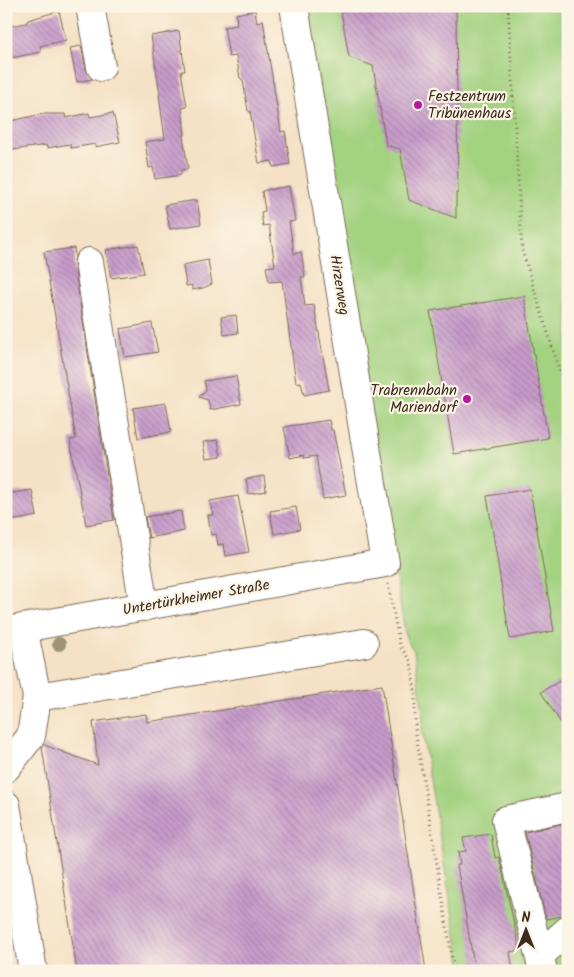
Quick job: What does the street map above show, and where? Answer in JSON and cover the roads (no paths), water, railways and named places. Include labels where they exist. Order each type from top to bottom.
[{"type":"street","points":[[90,6],[101,67]]},
{"type":"street","name":"Hirzerweg","points":[[294,6],[385,563]]},
{"type":"street","points":[[89,262],[144,607]]},
{"type":"street","name":"Untertürkheimer Straße","points":[[15,630],[385,563]]},
{"type":"street","points":[[6,768],[31,736],[37,697],[15,630]]},
{"type":"street","points":[[37,697],[364,643]]},
{"type":"street","points":[[6,805],[33,971]]},
{"type":"street","points":[[542,963],[506,820],[568,807]]},
{"type":"street","points":[[542,963],[568,930]]},
{"type":"place","name":"Festzentrum Tribünenhaus","points":[[418,105]]},
{"type":"place","name":"Trabrennbahn Mariendorf","points":[[467,399]]}]
